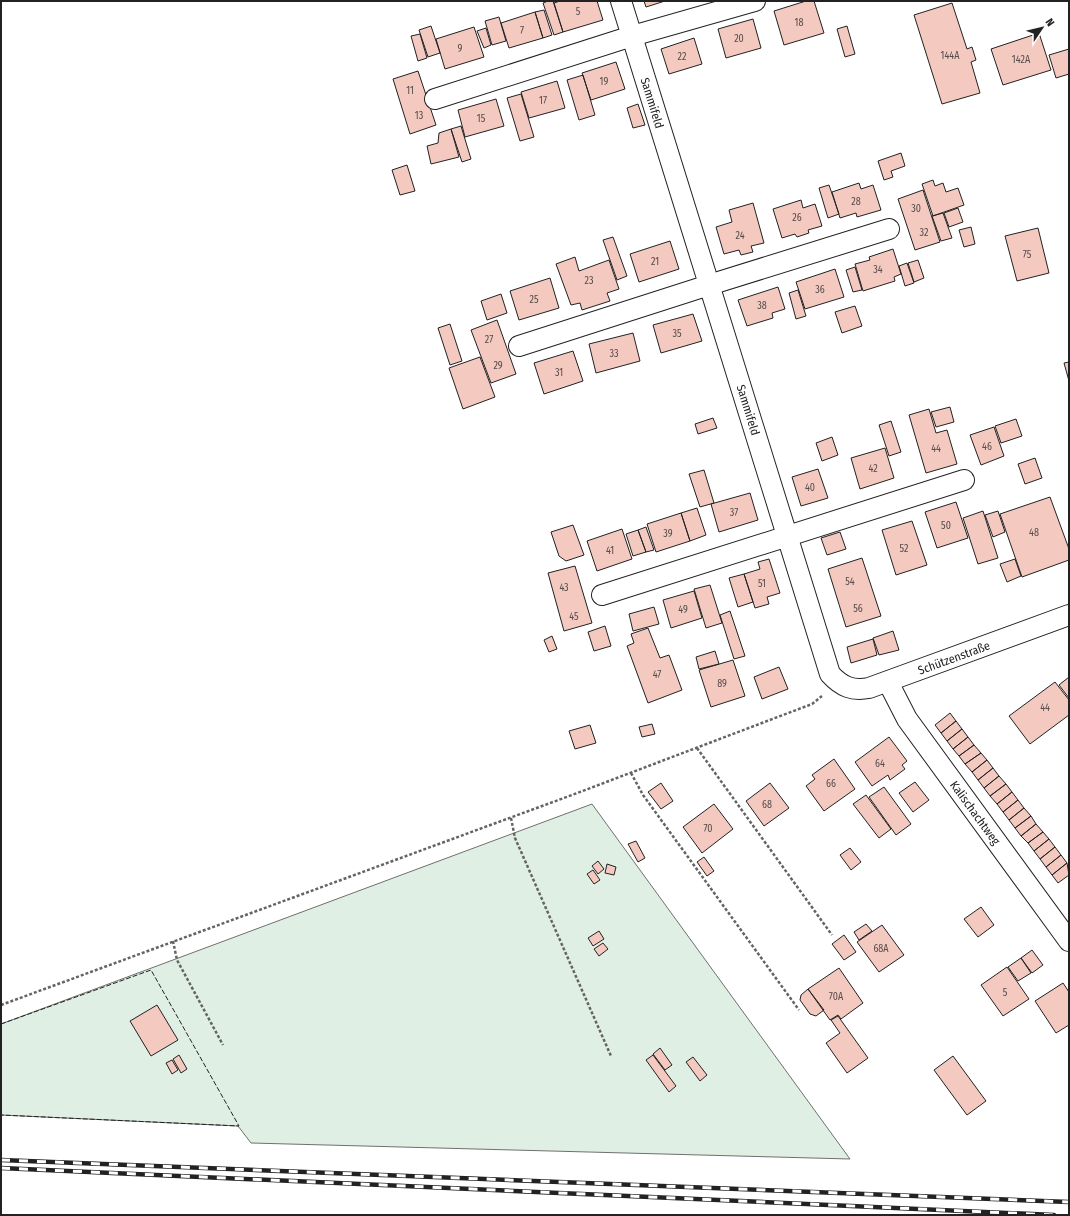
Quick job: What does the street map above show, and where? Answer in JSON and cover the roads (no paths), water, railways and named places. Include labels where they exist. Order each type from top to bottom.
[{"type":"street","name":"Sammifeld","points":[[621,1],[830,674],[838,683]]},
{"type":"street","points":[[435,99],[632,36],[755,1]]},
{"type":"street","points":[[519,346],[709,284],[889,229]]},
{"type":"street","points":[[602,594],[964,480]]},
{"type":"street","name":"Schützenstraße","points":[[838,683],[844,687],[860,690],[888,682],[1069,615]]},
{"type":"street","name":"Kalischachtweg","points":[[888,682],[907,720],[1069,941]]},
{"type":"railway","points":[[1,1160],[1069,1202]]},
{"type":"railway","points":[[1,1168],[1054,1215]]}]
